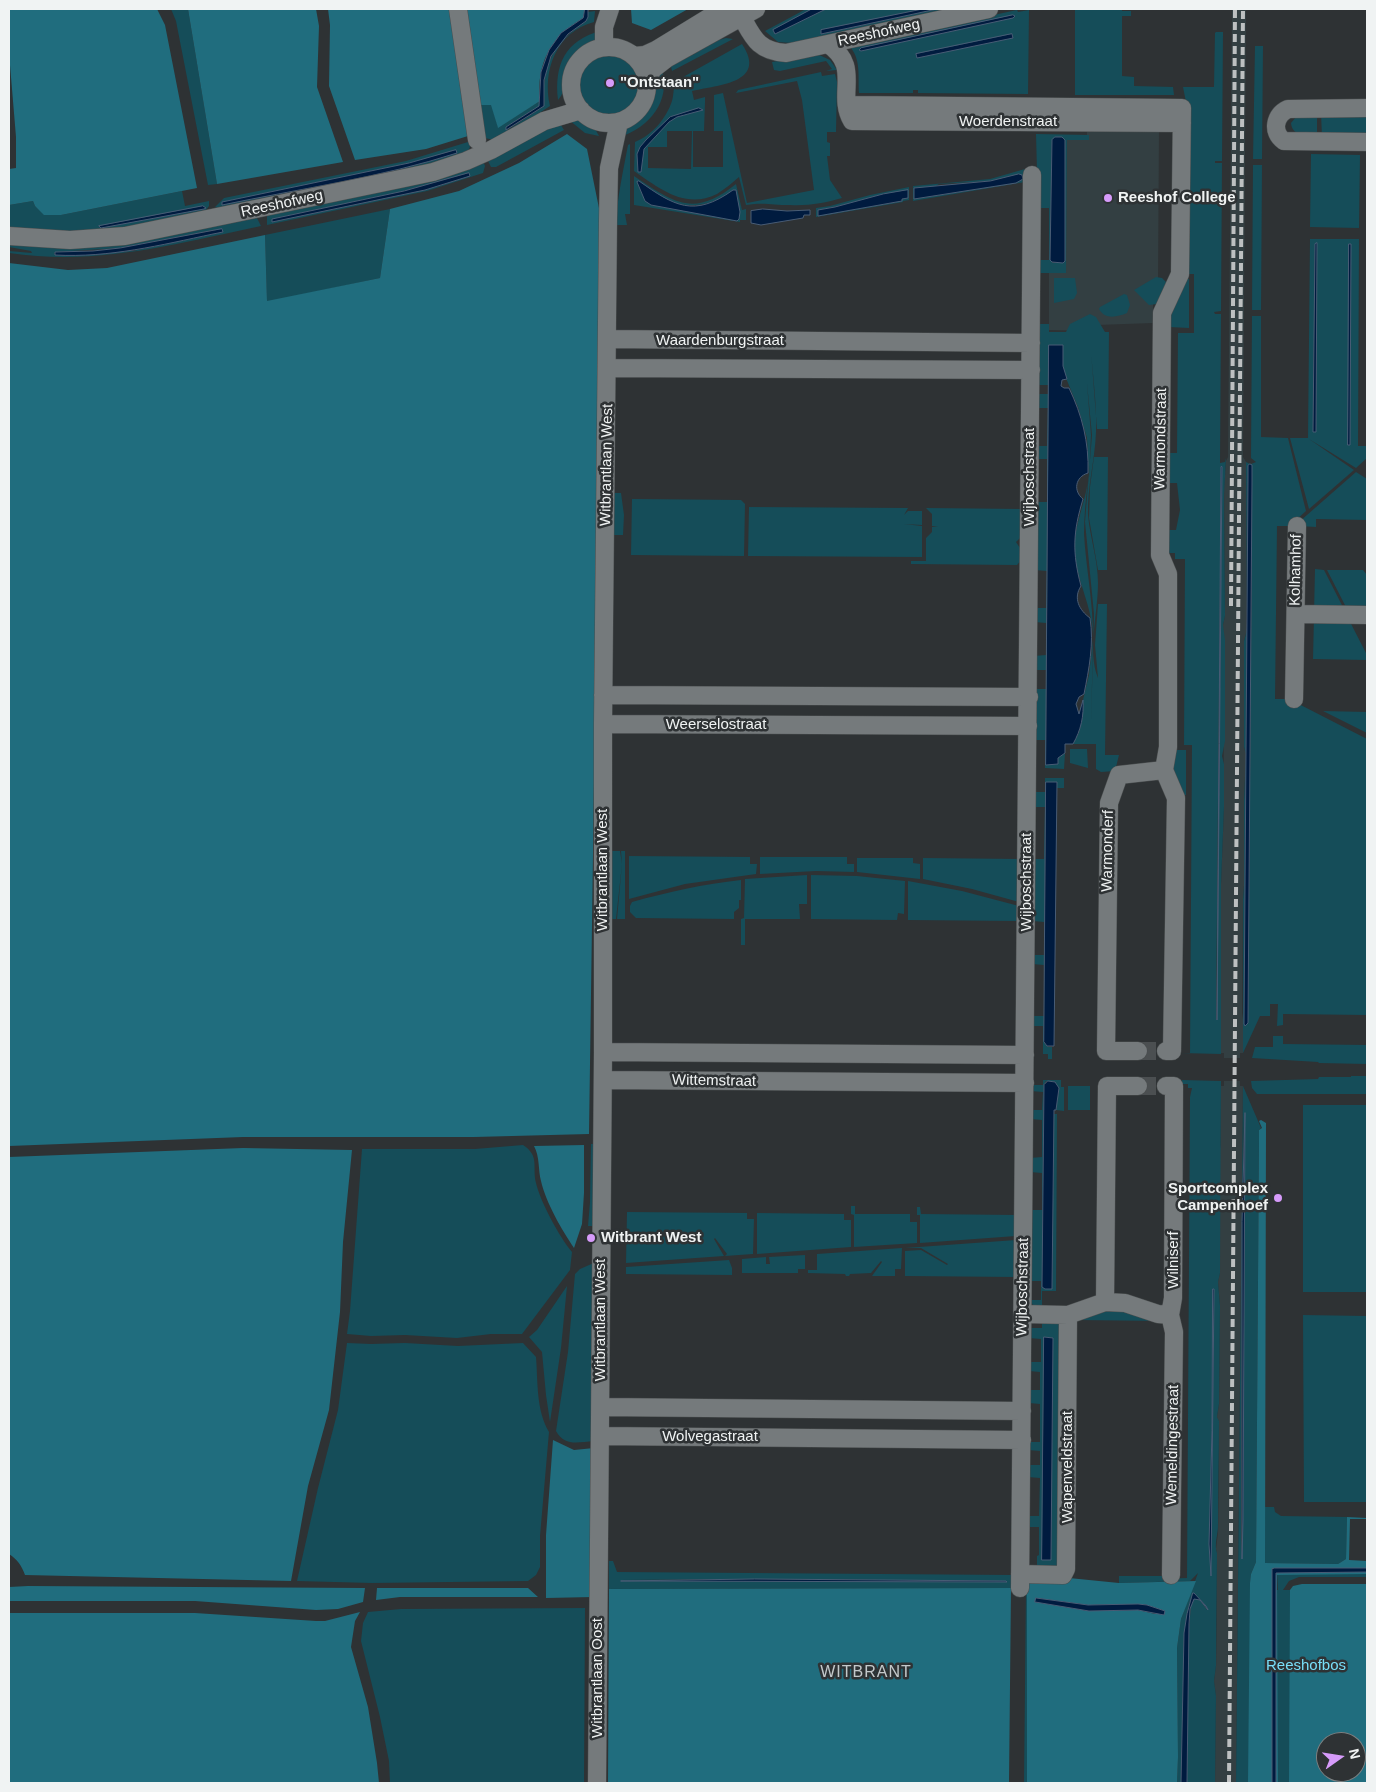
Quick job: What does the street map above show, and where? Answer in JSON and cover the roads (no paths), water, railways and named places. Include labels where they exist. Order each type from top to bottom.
[{"type":"street","points":[[458,9],[477,140]]},
{"type":"street","points":[[635,56],[645,55],[659,48],[723,9]]},
{"type":"street","name":"Reeshofweg","points":[[828,44],[989,9]]},
{"type":"street","points":[[610,10],[604,27],[610,47]]},
{"type":"street","points":[[648,79],[643,66],[635,56],[626,50],[610,47],[595,49],[580,59],[572,75],[572,93],[575,102],[586,115],[599,122],[619,122],[633,114],[644,101],[648,79],[653,69],[745,11],[757,42],[763,48],[773,52],[786,53],[828,44]]},
{"type":"street","name":"Woerdenstraat","points":[[828,44],[845,61],[848,114],[852,120],[1182,116]]},
{"type":"street","name":"Reeshofweg","points":[[544,121],[556,106],[572,93]]},
{"type":"street","points":[[1367,108],[1288,109],[1281,112],[1277,118],[1276,125],[1277,132],[1284,141],[1367,142]]},
{"type":"street","name":"Reeshofweg","points":[[9,236],[70,240],[125,236],[433,172],[491,150],[544,121],[581,110]]},
{"type":"street","name":"Warmondstraat","points":[[1164,770],[1168,747],[1168,574],[1160,555],[1162,313],[1180,274],[1182,116]]},
{"type":"street","name":"Witbrantlaan West","points":[[599,122],[609,168]]},
{"type":"street","name":"Witbrantlaan West","points":[[598,1572],[601,1408],[603,724],[609,168],[619,122]]},
{"type":"street","name":"Wijboschstraat","points":[[1020,1581],[1032,175]]},
{"type":"street","name":"Waardenburgstraat","points":[[608,339],[1031,342]]},
{"type":"street","points":[[831,369],[832,341]]},
{"type":"street","name":"Waardenburgstraat","points":[[608,368],[1031,370]]},
{"type":"street","name":"Kolhamhof","points":[[1294,699],[1297,526]]},
{"type":"street","name":"Kolhamhof","points":[[1296,614],[1367,615]]},
{"type":"street","name":"Weerselostraat","points":[[604,695],[1029,697]]},
{"type":"street","points":[[829,696],[829,725]]},
{"type":"street","name":"Weerselostraat","points":[[603,724],[1028,726]]},
{"type":"street","points":[[1164,770],[1176,798],[1172,1051],[1166,1051]]},
{"type":"street","name":"Warmonderf","points":[[1138,1051],[1106,1051],[1109,803],[1119,775],[1164,770]]},
{"type":"street","name":"Wittemstraat","points":[[603,1052],[1025,1055]]},
{"type":"street","points":[[826,1054],[826,1082]]},
{"type":"street","name":"Wittemstraat","points":[[602,1080],[1025,1083]]},
{"type":"street","points":[[1104,1302],[1107,1086],[1138,1086]]},
{"type":"street","name":"Wilniserf","points":[[1166,1086],[1174,1086],[1173,1298],[1170,1314]]},
{"type":"street","points":[[1023,1314],[1068,1316],[1104,1302],[1125,1303],[1158,1314],[1170,1314]]},
{"type":"street","name":"Wemeldingestraat","points":[[1170,1314],[1174,1332],[1171,1575]]},
{"type":"street","name":"Wapenveldstraat","points":[[1020,1581],[1063,1575],[1066,1569],[1068,1316]]},
{"type":"street","name":"Wolvegastraat","points":[[601,1408],[1022,1411]]},
{"type":"street","points":[[820,1409],[820,1438]]},
{"type":"street","name":"Wolvegastraat","points":[[600,1436],[1022,1440]]},
{"type":"street","name":"Witbrantlaan Oost","points":[[597,1783],[598,1572]]},
{"type":"tunnel","points":[[1138,1051],[1166,1051]]},
{"type":"tunnel","points":[[1138,1086],[1166,1086]]},
{"type":"railway","points":[[1231,606],[1235,9]]},
{"type":"railway","points":[[1229,1783],[1243,9]]},
{"type":"place","name":"\"Ontstaan\"","points":[[610,83]]},
{"type":"place","name":"Reeshof College","points":[[1108,198]]},
{"type":"place","name":"Sportcomplex Campenhoef","points":[[1278,1198]]},
{"type":"place","name":"Witbrant West","points":[[591,1238]]},
{"type":"district","name":"WITBRANT","points":[[866,1673]]},
{"type":"park label","name":"Reeshofbos","points":[[1306,1666]]}]
